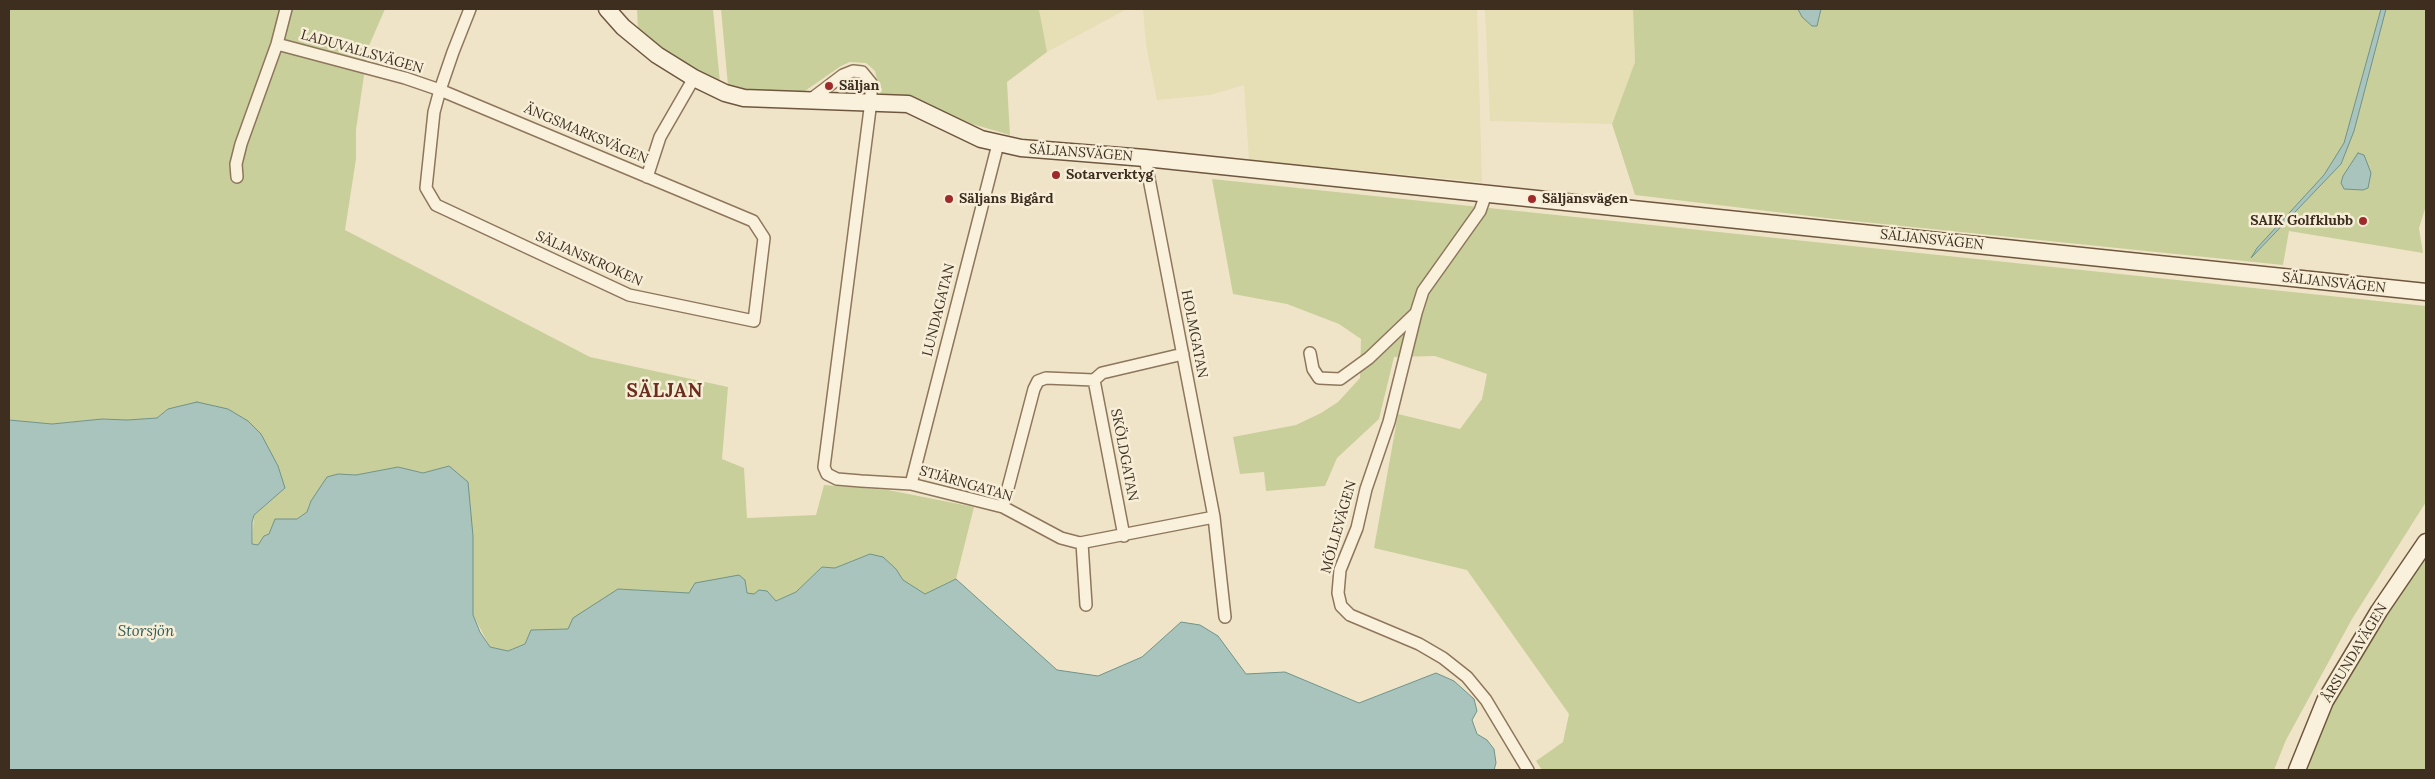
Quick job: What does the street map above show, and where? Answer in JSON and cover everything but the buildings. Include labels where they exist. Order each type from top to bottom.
[{"type":"street","points":[[237,177],[236,164],[241,144],[277,44],[286,9]]},
{"type":"street","name":"SÄLJANSKROKEN","points":[[470,9],[440,90],[434,112],[426,188],[436,205],[629,295],[754,321],[764,238],[754,221],[647,176]]},
{"type":"street","name":"SÄLJANSVÄGEN","points":[[607,9],[623,27],[657,55],[694,78],[734,96],[908,104],[976,136],[998,144],[1021,148],[1145,158],[2426,292]]},
{"type":"street","name":"LADUVALLSVÄGEN","points":[[277,44],[406,78],[440,90]]},
{"type":"street","points":[[810,100],[843,75],[858,71],[866,75],[871,83],[872,101]]},
{"type":"street","name":"ÄNGSMARKSVÄGEN","points":[[440,90],[647,176],[660,137],[694,78]]},
{"type":"street","name":"STJÄRNGATAN","points":[[872,101],[824,467],[826,474],[836,479],[886,484],[911,484],[1003,507],[1060,538],[1082,543],[1214,517]]},
{"type":"street","name":"LUNDAGATAN","points":[[911,484],[998,144]]},
{"type":"street","name":"HOLMGATAN","points":[[1145,158],[1214,517]]},
{"type":"street","name":"MÖLLEVÄGEN","points":[[1486,194],[1480,211],[1429,282],[1416,313],[1389,422],[1366,489],[1357,528],[1340,570],[1339,601],[1350,616],[1419,644],[1462,672],[1486,700],[1528,770]]},
{"type":"street","points":[[1310,353],[1313,369],[1319,378],[1340,379],[1369,358],[1416,313]]},
{"type":"street","points":[[1003,507],[1036,385],[1046,378],[1094,380],[1102,373],[1183,354]]},
{"type":"street","name":"SKÖLDGATAN","points":[[1094,380],[1124,536]]},
{"type":"street","points":[[1214,517],[1225,617]]},
{"type":"street","name":"ÅRSUNDAVÄGEN","points":[[2297,770],[2325,701],[2379,611],[2426,542]]},
{"type":"street","points":[[1082,543],[1086,605]]},
{"type":"shaded area","points":[[1039,9],[1127,9],[1047,52]]},
{"type":"shaded area","points":[[1143,9],[1477,9],[1482,182],[1249,160],[1244,85],[1210,95],[1157,100],[1146,45]]},
{"type":"shaded area","points":[[1485,9],[1633,9],[1635,62],[1612,124],[1490,121]]},
{"type":"green space","points":[[9,9],[385,9],[368,48],[356,130],[356,159],[345,230],[590,357],[728,387],[722,459],[744,468],[747,518],[816,515],[824,485],[888,490],[974,507],[956,579],[925,595],[903,580],[896,569],[870,554],[835,568],[822,567],[796,592],[776,601],[747,593],[745,580],[689,593],[618,589],[568,629],[531,630],[525,644],[508,651],[490,647],[473,615],[473,536],[470,514],[449,466],[423,473],[398,467],[356,475],[338,474],[311,501],[307,512],[297,519],[276,519],[269,534],[264,536],[258,545],[252,544],[254,515],[285,488],[168,409],[157,418],[102,419],[52,424],[9,420]]},
{"type":"green space","points":[[637,9],[713,9],[720,83],[682,66],[638,31]]},
{"type":"green space","points":[[721,9],[1039,9],[1047,52],[1007,82],[1010,135],[972,124],[915,99],[880,93],[875,71],[866,63],[850,62],[841,66],[802,93],[738,89],[728,86]]},
{"type":"green space","points":[[1633,9],[2426,9],[2426,206],[2419,228],[2423,253],[2289,231],[2283,265],[1834,219],[1635,195],[1612,124],[1635,62]]},
{"type":"green space","points":[[1212,179],[2426,306],[2426,502],[2352,619],[2286,740],[2274,770],[1542,770],[1536,761],[1563,742],[1569,714],[1467,570],[1374,548],[1398,414],[1460,429],[1482,399],[1487,374],[1435,356],[1394,357],[1379,419],[1337,458],[1325,486],[1266,491],[1264,472],[1240,474],[1233,437],[1296,425],[1338,402],[1360,378],[1361,339],[1339,324],[1287,304],[1233,294]]},
{"type":"green space","points":[[2426,551],[2426,770],[2300,770],[2333,702],[2389,606]]},
{"type":"water","points":[[1798,9],[1821,9],[1817,26],[1812,26],[1802,17]]},
{"type":"water","points":[[2381,9],[2386,9],[2354,131],[2341,164],[2251,258],[2257,248],[2324,175],[2344,143]]},
{"type":"water","points":[[2358,153],[2364,155],[2371,173],[2368,188],[2363,190],[2344,189],[2341,183],[2343,176]]},
{"type":"water","name":"Storsjön","points":[[197,402],[228,409],[248,421],[261,434],[278,466],[285,488],[254,515],[252,522],[252,544],[258,545],[264,536],[269,534],[275,519],[297,519],[307,512],[311,501],[327,477],[338,474],[356,475],[398,467],[423,473],[449,466],[468,482],[473,536],[473,615],[480,632],[490,647],[508,651],[525,644],[531,630],[568,629],[573,618],[618,589],[689,593],[695,583],[739,575],[745,580],[747,593],[754,594],[759,590],[767,591],[776,601],[796,592],[822,567],[835,568],[870,554],[883,557],[896,569],[903,580],[925,594],[956,579],[1057,670],[1098,676],[1142,657],[1181,622],[1200,625],[1218,636],[1246,674],[1285,672],[1359,703],[1436,673],[1454,681],[1474,699],[1477,711],[1472,720],[1477,734],[1487,740],[1494,749],[1496,763],[1494,770],[9,770],[9,420],[52,424],[102,419],[157,418],[168,409]]},
{"type":"place","name":"Säljan","points":[[829,86]]},
{"type":"place","name":"Sotarverktyg","points":[[1056,175]]},
{"type":"place","name":"Säljans Bigård","points":[[949,199]]},
{"type":"place","name":"Säljansvägen","points":[[1532,199]]},
{"type":"place","name":"SAIK Golfklubb","points":[[2363,221]]},
{"type":"district","name":"SÄLJAN","points":[[665,392]]}]
